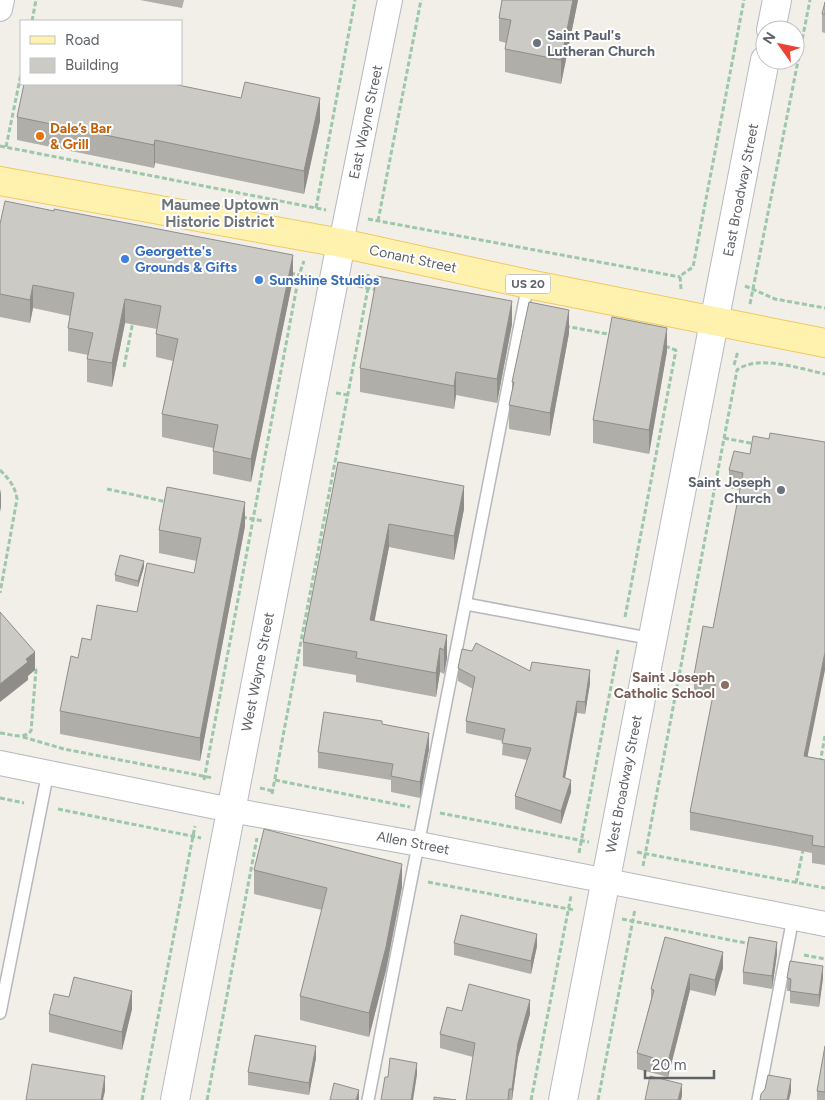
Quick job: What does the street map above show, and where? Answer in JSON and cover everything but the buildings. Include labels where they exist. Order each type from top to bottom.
[{"type":"main road","name":"Conant Street","points":[[0,181],[341,243],[528,284],[825,343]]},
{"type":"street","points":[[0,9],[2,0]]},
{"type":"street","name":"East Wayne Street","points":[[341,243],[390,0]]},
{"type":"street","points":[[773,20],[777,0]]},
{"type":"street","name":"East Broadway Street","points":[[716,320],[764,70]]},
{"type":"street","name":"West Wayne Street","points":[[175,1100],[341,243]]},
{"type":"street","name":"West Broadway Street","points":[[563,1100],[716,320]]},
{"type":"street","name":"Allen Street","points":[[0,764],[825,924]]},
{"type":"lane","points":[[368,1100],[528,284]]},
{"type":"lane","points":[[466,604],[653,639]]},
{"type":"lane","points":[[0,1013],[48,772]]},
{"type":"lane","points":[[758,1100],[793,918]]},
{"type":"path","points":[[32,20],[36,0]]},
{"type":"path","points":[[316,208],[355,0]]},
{"type":"path","points":[[378,221],[421,0]]},
{"type":"path","points":[[682,314],[680,276],[693,267],[744,0]]},
{"type":"path","points":[[754,290],[810,0]]},
{"type":"path","points":[[6,147],[20,79]]},
{"type":"path","points":[[693,267],[775,298],[825,308]]},
{"type":"path","points":[[142,1100],[299,275],[289,273]]},
{"type":"path","points":[[207,1100],[255,848],[275,780],[368,288],[377,290]]},
{"type":"path","points":[[124,367],[133,321]]},
{"type":"path","points":[[558,325],[614,335]]},
{"type":"path","points":[[658,344],[708,359],[742,366],[761,362],[825,374]]},
{"type":"path","points":[[531,1100],[676,350]]},
{"type":"path","points":[[645,853],[737,370],[742,366]]},
{"type":"path","points":[[724,438],[761,445]]},
{"type":"path","points":[[0,470],[12,483],[17,499],[0,593]]},
{"type":"path","points":[[106,489],[175,503]]},
{"type":"path","points":[[233,515],[322,533]]},
{"type":"path","points":[[23,737],[28,735],[33,724],[36,670],[30,663]]},
{"type":"path","points":[[0,732],[64,749],[272,791]]},
{"type":"path","points":[[819,766],[825,736]]},
{"type":"path","points":[[275,780],[825,888]]},
{"type":"path","points":[[0,798],[255,848]]},
{"type":"path","points":[[796,883],[804,844]]},
{"type":"path","points":[[412,879],[825,959]]},
{"type":"path","points":[[598,1100],[633,922]]},
{"type":"place","name":"Saint Paul's Lutheran Church","points":[[537,43]]},
{"type":"place","name":"Dale’s Bar & Grill","points":[[40,136]]},
{"type":"place","name":"Georgette's Grounds & Gifts","points":[[125,259]]},
{"type":"place","name":"Sunshine Studios","points":[[259,280]]},
{"type":"place","name":"Saint Joseph Church","points":[[781,490]]},
{"type":"place","name":"Saint Joseph Catholic School","points":[[725,685]]},
{"type":"district","name":"Maumee Uptown Historic District","points":[[220,214]]}]
